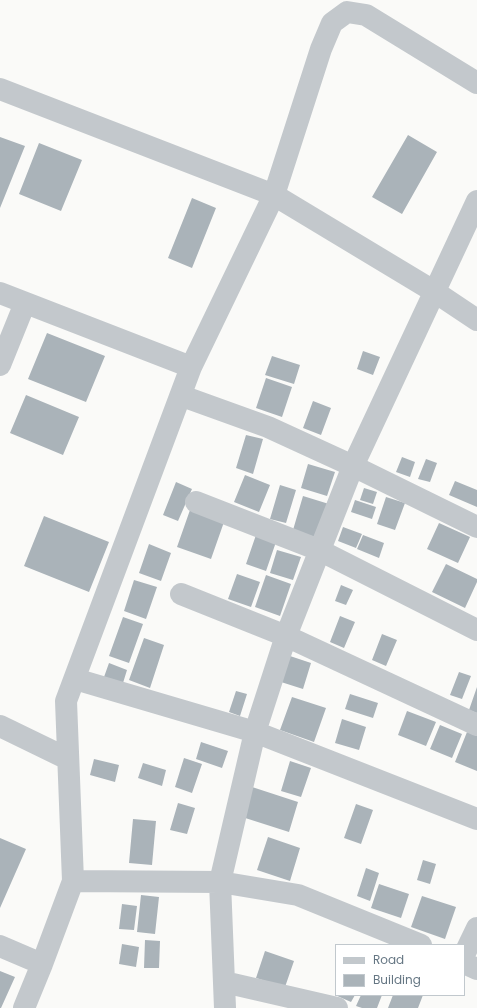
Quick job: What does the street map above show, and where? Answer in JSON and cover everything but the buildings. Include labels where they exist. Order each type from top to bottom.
[{"type":"street","points":[[24,1008],[73,881],[66,701],[182,396],[191,367],[274,194],[321,49],[332,22],[347,12],[366,15],[477,83]]},
{"type":"street","points":[[0,89],[274,194],[435,292],[477,320]]},
{"type":"street","points":[[225,1008],[220,882],[255,732],[286,636],[353,466],[477,201]]},
{"type":"street","points":[[0,293],[191,367]]},
{"type":"street","points":[[0,365],[25,303]]},
{"type":"street","points":[[182,396],[268,427],[353,466],[477,527]]},
{"type":"street","points":[[196,502],[319,550],[477,630]]},
{"type":"street","points":[[181,594],[286,636],[477,725]]},
{"type":"street","points":[[75,679],[255,732],[477,819]]},
{"type":"street","points":[[0,726],[68,759]]},
{"type":"street","points":[[73,881],[220,882],[298,895],[419,944]]},
{"type":"street","points":[[465,953],[477,928]]},
{"type":"street","points":[[0,946],[42,964]]},
{"type":"street","points":[[465,963],[477,969]]},
{"type":"street","points":[[224,982],[337,1008]]}]
